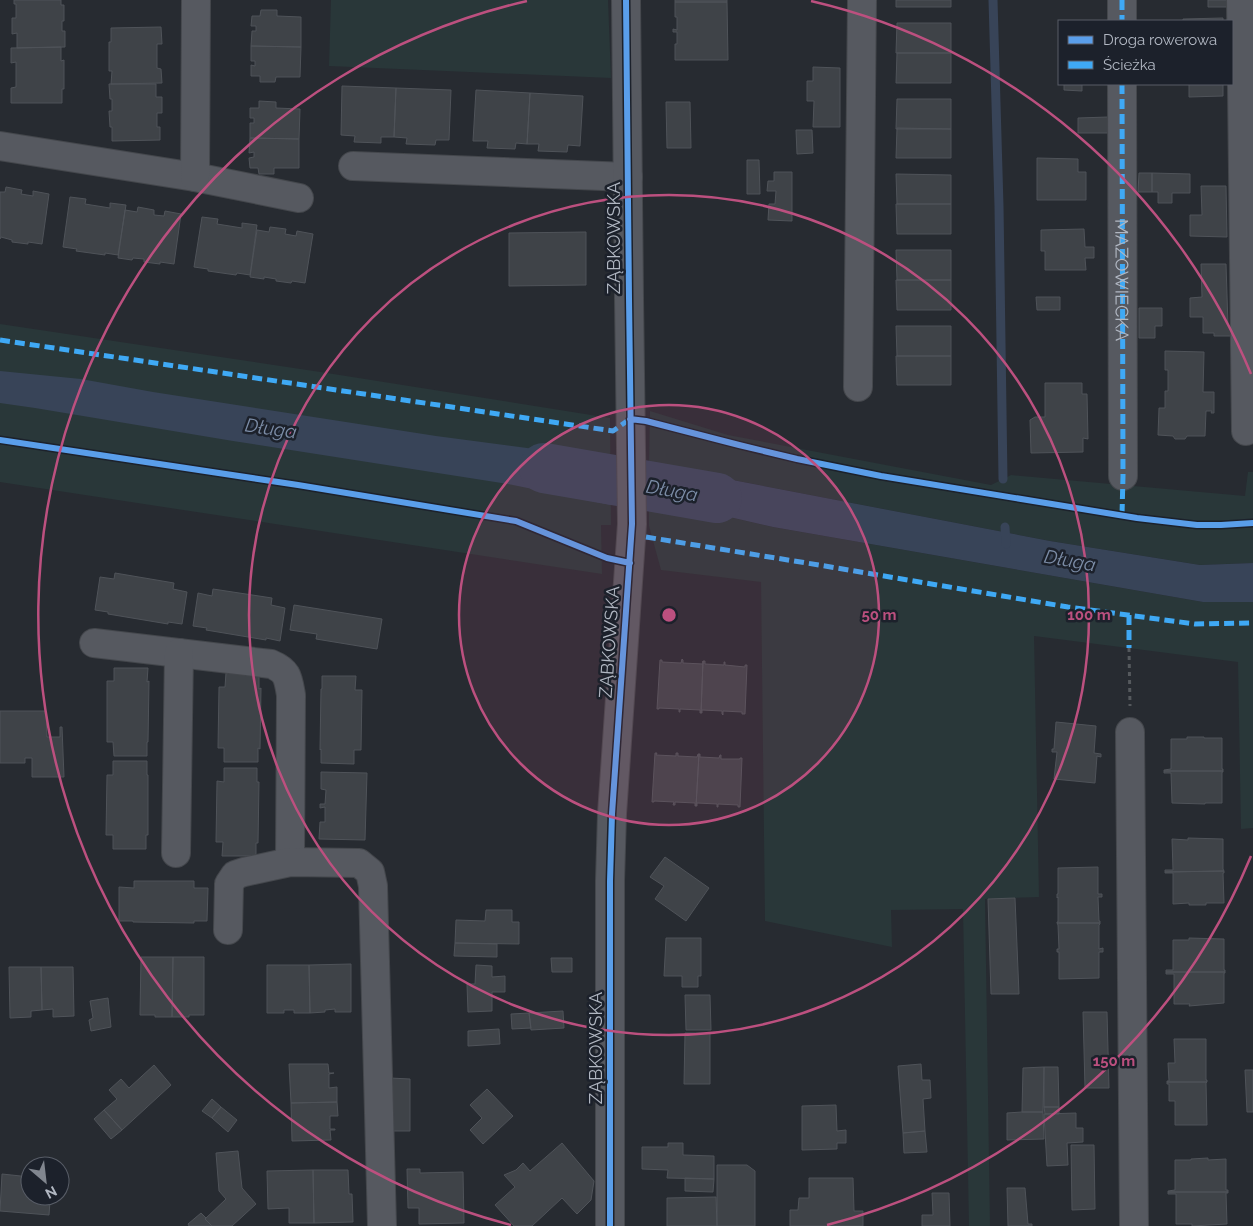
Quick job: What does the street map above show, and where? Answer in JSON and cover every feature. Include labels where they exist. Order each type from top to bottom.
[{"type":"street","points":[[195,177],[196,0]]},
{"type":"street","name":"ZĄBKOWSKA","points":[[610,1226],[610,881],[612,814],[632,524],[626,0]]},
{"type":"street","points":[[858,387],[862,0]]},
{"type":"street","points":[[1122,0],[1122,20]]},
{"type":"street","points":[[1241,0],[1246,431]]},
{"type":"street","name":"MAZOWIECKA","points":[[1122,85],[1124,476]]},
{"type":"street","points":[[0,146],[195,177],[299,198]]},
{"type":"street","points":[[352,166],[628,178]]},
{"type":"street","points":[[94,643],[271,664],[282,668],[288,680],[291,695],[290,862]]},
{"type":"street","points":[[176,853],[179,653]]},
{"type":"street","points":[[1130,732],[1134,1226]]},
{"type":"street","points":[[228,930],[229,884],[236,875],[290,862],[359,863],[370,872],[373,886],[382,1226]]},
{"type":"path","points":[[1129,648],[1130,732]]},
{"type":"shaded area","points":[[331,0],[608,0],[611,78],[329,66]]},
{"type":"shaded area","points":[[0,324],[610,418],[611,525],[601,525],[602,574],[0,482]]},
{"type":"shaded area","points":[[650,411],[728,435],[991,485],[1011,475],[1245,496],[1248,472],[1253,472],[1253,563],[1200,565],[1050,541],[649,464]]},
{"type":"shaded area","points":[[660,501],[773,527],[1203,602],[1253,602],[1253,828],[1241,829],[1238,662],[1034,636],[1039,897],[985,899],[990,1226],[969,1226],[963,909],[891,910],[892,947],[765,921],[761,582],[661,570],[649,526],[649,502]]},
{"type":"water","points":[[0,371],[81,379],[436,436],[611,459],[611,505],[508,484],[0,403]]},
{"type":"water","points":[[649,464],[1050,541],[1200,565],[1253,563],[1253,602],[1203,602],[773,527],[660,501],[649,502]]},
{"type":"pier","points":[[611,457],[613,459],[613,505],[611,507]]},
{"type":"pier","points":[[649,461],[649,504],[646,502],[647,464]]},
{"type":"building","points":[[14,0],[61,0],[61,5],[64,5],[62,31],[65,31],[65,47],[17,48],[17,33],[12,34],[12,18],[16,18],[16,4],[14,4]]},
{"type":"building","points":[[675,0],[727,0],[727,2],[675,2]]},
{"type":"building","points":[[896,0],[951,0],[951,7],[896,7]]},
{"type":"building","points":[[1208,0],[1230,0],[1230,7],[1208,7]]},
{"type":"building","points":[[675,2],[727,2],[728,60],[675,60],[677,32],[673,32],[673,29],[677,30],[677,17],[675,17]]},
{"type":"building","points":[[261,10],[277,10],[277,16],[301,17],[301,47],[251,46],[252,31],[256,31],[256,26],[251,26],[252,16],[260,16]]},
{"type":"building","points":[[1223,18],[1223,20],[1183,20]]},
{"type":"building","points":[[897,23],[951,23],[951,53],[896,53]]},
{"type":"building","points":[[161,27],[162,44],[157,44],[157,68],[161,69],[162,83],[111,84],[112,71],[109,71],[109,42],[111,42],[111,28]]},
{"type":"building","points":[[251,46],[301,47],[300,77],[276,77],[275,82],[260,82],[260,76],[251,76],[251,65],[255,66],[255,61],[251,61]]},
{"type":"building","points":[[61,47],[61,61],[64,60],[62,103],[11,103],[11,88],[16,87],[16,62],[11,63],[11,48]]},
{"type":"building","points":[[897,53],[951,53],[951,83],[896,83]]},
{"type":"building","points":[[813,67],[840,68],[840,127],[813,127],[814,101],[807,101],[807,81],[813,81]]},
{"type":"building","points":[[109,84],[156,84],[156,97],[162,97],[162,113],[157,113],[157,127],[160,127],[160,140],[112,141],[109,111],[112,111],[112,99],[110,99]]},
{"type":"building","points":[[1064,85],[1082,85],[1082,91],[1064,90]]},
{"type":"building","points":[[1189,85],[1223,85],[1223,96],[1189,97]]},
{"type":"building","points":[[342,86],[396,88],[394,137],[381,137],[381,143],[354,142],[355,136],[341,135]]},
{"type":"building","points":[[396,88],[451,90],[449,140],[436,140],[435,145],[406,144],[407,138],[394,137]]},
{"type":"building","points":[[476,90],[530,93],[527,144],[516,143],[515,149],[487,148],[488,141],[473,141]]},
{"type":"building","points":[[530,93],[583,96],[580,146],[568,145],[567,152],[538,151],[539,144],[527,144]]},
{"type":"building","points":[[897,99],[951,99],[951,129],[896,129]]},
{"type":"building","points":[[259,101],[276,102],[276,108],[300,109],[299,139],[250,138],[250,123],[254,123],[254,118],[250,118],[250,108],[259,108]]},
{"type":"building","points":[[666,102],[690,102],[691,148],[667,148]]},
{"type":"building","points":[[1108,117],[1108,133],[1078,133],[1078,118]]},
{"type":"building","points":[[897,128],[951,129],[951,158],[896,158]]},
{"type":"building","points":[[796,130],[812,130],[813,153],[797,154]]},
{"type":"building","points":[[250,138],[299,139],[299,168],[274,168],[274,174],[259,174],[258,168],[250,168],[249,158],[254,157],[254,152],[249,153]]},
{"type":"building","points":[[1037,158],[1078,159],[1078,172],[1086,172],[1086,200],[1037,200]]},
{"type":"building","points":[[747,160],[759,160],[760,194],[747,194]]},
{"type":"building","points":[[774,172],[792,172],[792,221],[768,220],[769,204],[775,204],[776,191],[767,191],[768,181],[774,181]]},
{"type":"building","points":[[1139,173],[1152,173],[1152,192],[1138,192]]},
{"type":"building","points":[[1152,173],[1190,174],[1190,193],[1172,193],[1172,203],[1158,203],[1158,192],[1152,192]]},
{"type":"building","points":[[896,174],[951,175],[951,204],[897,204]]},
{"type":"building","points":[[1201,186],[1226,186],[1227,237],[1190,236],[1190,215],[1202,215]]},
{"type":"building","points":[[6,187],[22,190],[21,194],[33,196],[33,191],[49,194],[42,244],[12,242],[12,240],[1,237],[0,239],[0,192],[5,192]]},
{"type":"building","points":[[70,197],[86,199],[85,204],[110,208],[110,203],[126,205],[118,255],[76,251],[77,249],[63,247]]},
{"type":"building","points":[[896,204],[951,204],[951,234],[897,234]]},
{"type":"building","points":[[138,207],[154,210],[154,215],[164,216],[165,211],[181,214],[174,264],[144,262],[144,259],[118,258],[125,210],[137,212]]},
{"type":"building","points":[[202,217],[218,219],[217,224],[242,228],[242,223],[257,225],[250,275],[208,271],[208,269],[194,267]]},
{"type":"building","points":[[270,227],[286,229],[285,234],[296,236],[297,231],[313,234],[305,283],[276,281],[276,279],[264,277],[264,279],[250,277],[257,230],[269,232]]},
{"type":"building","points":[[1084,229],[1085,247],[1094,247],[1094,258],[1085,258],[1086,270],[1045,270],[1045,251],[1041,251],[1041,230]]},
{"type":"building","points":[[586,232],[586,285],[509,286],[509,233]]},
{"type":"building","points":[[896,250],[951,250],[951,280],[897,280]]},
{"type":"building","points":[[1201,264],[1226,264],[1228,326],[1231,326],[1231,336],[1214,336],[1214,333],[1203,333],[1203,317],[1190,317],[1190,298],[1202,297]]},
{"type":"building","points":[[896,280],[951,280],[951,310],[897,310]]},
{"type":"building","points":[[1036,297],[1060,297],[1060,310],[1037,310]]},
{"type":"building","points":[[1139,308],[1162,308],[1162,326],[1155,326],[1155,338],[1139,338]]},
{"type":"building","points":[[896,326],[951,326],[951,356],[897,356]]},
{"type":"building","points":[[1165,351],[1204,352],[1203,392],[1214,392],[1214,413],[1206,411],[1205,436],[1187,436],[1185,439],[1175,439],[1173,436],[1158,435],[1159,408],[1165,408],[1165,391],[1168,391],[1168,370],[1165,370]]},
{"type":"building","points":[[896,356],[951,356],[951,385],[897,385]]},
{"type":"building","points":[[1045,383],[1082,383],[1082,394],[1087,394],[1088,439],[1083,438],[1083,452],[1031,453],[1030,420],[1035,417],[1045,417]]},
{"type":"building","points":[[115,573],[174,583],[173,589],[187,592],[182,624],[168,622],[168,624],[95,610],[100,577],[114,579]]},
{"type":"building","points":[[213,589],[272,598],[271,605],[285,608],[280,641],[206,630],[207,628],[193,626],[198,593],[212,596]]},
{"type":"building","points":[[294,605],[382,619],[377,649],[316,639],[317,634],[290,630]]},
{"type":"building","points":[[682,659],[683,663],[703,664],[701,713],[700,710],[680,709],[679,712],[679,709],[657,709],[660,660],[662,662],[681,663]]},
{"type":"building","points":[[703,661],[705,661],[705,664],[724,665],[725,662],[725,665],[745,667],[747,665],[745,714],[742,714],[742,712],[723,711],[723,715],[722,711],[702,710],[701,713]]},
{"type":"building","points":[[114,668],[148,668],[147,756],[114,756],[113,742],[107,742],[107,681],[114,681]]},
{"type":"building","points":[[226,673],[259,675],[259,689],[261,688],[258,762],[224,762],[224,748],[218,748],[219,687],[225,687]]},
{"type":"building","points":[[322,676],[356,676],[355,690],[362,690],[361,750],[354,750],[354,764],[321,763]]},
{"type":"building","points":[[0,711],[46,711],[47,737],[60,737],[60,727],[62,727],[64,777],[32,777],[32,758],[25,758],[25,763],[0,763]]},
{"type":"building","points":[[1056,722],[1096,726],[1094,753],[1101,754],[1101,757],[1097,756],[1095,783],[1054,779],[1057,752],[1052,752],[1052,749],[1054,749]]},
{"type":"building","points":[[1187,737],[1222,738],[1223,771],[1164,771],[1171,769],[1171,739],[1187,739]]},
{"type":"building","points":[[655,753],[657,753],[656,755],[676,756],[676,753],[678,753],[678,756],[697,757],[699,754],[696,806],[695,803],[675,802],[675,805],[673,805],[674,802],[652,802]]},
{"type":"building","points":[[699,754],[700,757],[719,758],[721,755],[721,759],[742,758],[740,807],[738,805],[718,804],[717,807],[717,804],[697,803],[696,806]]},
{"type":"building","points":[[113,761],[147,761],[148,835],[146,835],[146,849],[113,849],[113,835],[106,835],[107,775],[113,775]]},
{"type":"building","points":[[224,768],[257,768],[257,782],[259,782],[256,856],[222,856],[223,842],[216,842],[217,781],[224,782]]},
{"type":"building","points":[[1164,771],[1223,771],[1222,803],[1172,803],[1171,773],[1164,773]]},
{"type":"building","points":[[321,772],[367,773],[365,840],[319,839],[320,822],[325,822],[325,807],[320,808],[320,804],[325,804],[326,790],[321,789]]},
{"type":"building","points":[[1188,838],[1223,839],[1224,871],[1165,872],[1165,870],[1173,870],[1172,839],[1188,840]]},
{"type":"building","points":[[665,857],[709,888],[686,921],[655,899],[664,886],[650,877]]},
{"type":"building","points":[[1098,867],[1098,894],[1102,894],[1102,897],[1098,897],[1100,923],[1057,923],[1058,868]]},
{"type":"building","points":[[1224,871],[1224,903],[1206,903],[1206,905],[1173,904],[1173,873],[1165,872]]},
{"type":"building","points":[[134,881],[194,881],[194,888],[208,888],[207,921],[194,921],[194,923],[119,921],[119,887],[134,888]]},
{"type":"building","points":[[1015,898],[1019,994],[991,994],[988,899]]},
{"type":"building","points":[[486,910],[512,910],[512,922],[519,922],[519,944],[455,943],[456,920],[485,921]]},
{"type":"building","points":[[1057,923],[1100,923],[1099,949],[1103,948],[1103,952],[1099,952],[1099,978],[1059,979]]},
{"type":"building","points":[[666,938],[701,938],[701,976],[698,976],[698,987],[682,987],[682,976],[664,976]]},
{"type":"building","points":[[1189,938],[1224,939],[1225,972],[1166,972],[1166,970],[1173,970],[1173,940],[1189,940]]},
{"type":"building","points":[[455,943],[497,944],[497,957],[454,956]]},
{"type":"building","points":[[141,957],[173,957],[172,1017],[140,1015]]},
{"type":"building","points":[[173,957],[204,957],[204,1015],[172,1017]]},
{"type":"building","points":[[551,958],[572,958],[572,972],[552,972]]},
{"type":"building","points":[[351,964],[351,1012],[335,1012],[335,1009],[310,1013],[309,965]]},
{"type":"building","points":[[267,965],[309,965],[310,1013],[294,1013],[294,1010],[284,1010],[284,1013],[267,1013]]},
{"type":"building","points":[[476,965],[492,966],[492,977],[505,976],[505,992],[492,992],[492,1011],[468,1012],[467,984],[475,984]]},
{"type":"building","points":[[9,967],[41,967],[42,1010],[31,1011],[31,1017],[10,1018]]},
{"type":"building","points":[[41,967],[73,967],[74,1016],[53,1017],[53,1009],[42,1010]]},
{"type":"building","points":[[1166,972],[1225,972],[1224,1003],[1189,1006],[1190,1004],[1174,1004],[1174,974],[1166,974]]},
{"type":"building","points":[[685,995],[710,995],[711,1030],[686,1030]]},
{"type":"building","points":[[108,998],[111,1027],[91,1031],[89,1020],[93,1018],[90,1001]]},
{"type":"building","points":[[563,1011],[564,1028],[531,1030],[529,1013]]},
{"type":"building","points":[[1083,1012],[1107,1012],[1109,1088],[1085,1088]]},
{"type":"building","points":[[529,1013],[531,1028],[512,1029],[511,1014]]},
{"type":"building","points":[[499,1029],[500,1044],[468,1046],[468,1031]]},
{"type":"building","points":[[685,1033],[710,1033],[710,1084],[684,1084]]},
{"type":"building","points":[[1174,1039],[1206,1039],[1207,1082],[1167,1082],[1169,1081],[1168,1063],[1175,1063]]},
{"type":"building","points":[[289,1064],[328,1064],[329,1073],[334,1073],[329,1074],[329,1088],[337,1087],[337,1102],[291,1103]]},
{"type":"building","points":[[921,1064],[922,1080],[930,1080],[931,1098],[923,1099],[925,1131],[903,1133],[898,1066]]},
{"type":"building","points":[[154,1065],[171,1085],[122,1130],[104,1110],[117,1099],[109,1090],[121,1079],[129,1088]]},
{"type":"building","points":[[1044,1067],[1058,1067],[1059,1107],[1044,1107]]},
{"type":"building","points":[[1044,1067],[1043,1112],[1022,1112],[1023,1068]]},
{"type":"building","points":[[1245,1070],[1253,1070],[1253,1112],[1247,1112]]},
{"type":"building","points":[[390,1078],[410,1079],[410,1131],[391,1131]]},
{"type":"building","points":[[1167,1082],[1207,1082],[1207,1125],[1175,1125],[1175,1101],[1169,1101],[1169,1084]]},
{"type":"building","points":[[487,1089],[513,1116],[483,1144],[470,1130],[482,1118],[470,1105]]},
{"type":"building","points":[[212,1099],[221,1107],[212,1118],[202,1111]]},
{"type":"building","points":[[337,1102],[338,1116],[330,1116],[330,1129],[335,1129],[330,1130],[331,1140],[292,1141],[291,1103]]},
{"type":"building","points":[[836,1105],[837,1131],[846,1130],[846,1143],[837,1143],[837,1149],[802,1150],[802,1106]]},
{"type":"building","points":[[221,1107],[237,1120],[228,1132],[212,1118]]},
{"type":"building","points":[[1044,1107],[1059,1107],[1059,1114],[1045,1114]]},
{"type":"building","points":[[104,1110],[122,1130],[111,1139],[94,1119]]},
{"type":"building","points":[[1043,1112],[1044,1139],[1007,1140],[1007,1113]]},
{"type":"building","points":[[1076,1113],[1076,1128],[1083,1128],[1083,1142],[1067,1143],[1068,1165],[1047,1166],[1044,1114]]},
{"type":"building","points":[[925,1131],[927,1152],[904,1153],[903,1133]]},
{"type":"building","points":[[562,1143],[594,1181],[591,1200],[577,1214],[562,1198],[532,1226],[514,1226],[495,1205],[515,1187],[504,1175],[516,1170],[523,1163],[530,1171]]},
{"type":"building","points":[[668,1143],[683,1143],[683,1155],[714,1156],[714,1179],[667,1178],[668,1170],[642,1169],[642,1147],[668,1147]]},
{"type":"building","points":[[1071,1145],[1094,1145],[1095,1209],[1072,1210]]},
{"type":"building","points":[[238,1151],[242,1188],[256,1204],[232,1226],[212,1226],[205,1219],[226,1199],[219,1191],[216,1153]]},
{"type":"building","points":[[1208,1158],[1208,1160],[1226,1159],[1226,1190],[1228,1192],[1168,1192],[1175,1190],[1175,1160]]},
{"type":"building","points":[[717,1165],[747,1165],[755,1171],[755,1226],[717,1226]]},
{"type":"building","points":[[407,1169],[420,1169],[420,1173],[463,1172],[464,1223],[419,1224],[419,1208],[408,1208]]},
{"type":"building","points":[[313,1170],[348,1170],[349,1194],[352,1194],[353,1222],[314,1223]]},
{"type":"building","points":[[313,1170],[314,1223],[289,1223],[289,1208],[268,1209],[267,1171]]},
{"type":"building","points":[[2,1174],[20,1176],[20,1206],[50,1206],[49,1215],[0,1211]]},
{"type":"building","points":[[685,1178],[714,1179],[713,1192],[685,1191]]},
{"type":"building","points":[[809,1178],[853,1178],[854,1211],[863,1211],[863,1226],[790,1226],[790,1210],[798,1210],[799,1198],[809,1198]]},
{"type":"building","points":[[1007,1188],[1025,1188],[1028,1224],[1032,1224],[1032,1226],[1008,1226]]},
{"type":"building","points":[[1168,1192],[1228,1192],[1226,1193],[1227,1224],[1192,1226],[1192,1224],[1176,1224],[1176,1194],[1168,1194]]},
{"type":"building","points":[[932,1193],[949,1193],[950,1226],[922,1226],[922,1215],[933,1215]]},
{"type":"building","points":[[716,1197],[717,1226],[667,1226],[667,1198]]},
{"type":"building","points":[[201,1213],[212,1226],[189,1226],[188,1224]]},
{"type":"waterway","points":[[993,0],[999,206],[1003,479]]},
{"type":"waterway","name":"Długa","points":[[544,468],[717,498]]},
{"type":"waterway","points":[[1005,527],[1006,544]]},
{"type":"marked path","points":[[1122,0],[1122,20]]},
{"type":"marked path","points":[[1122,85],[1122,515]]},
{"type":"marked path","points":[[0,340],[613,431],[630,419]]},
{"type":"marked path","points":[[646,537],[1068,607],[1195,624],[1253,623]]},
{"type":"marked path","points":[[1129,615],[1129,648]]},
{"type":"cycle path","points":[[610,1226],[610,881],[612,814],[632,524],[626,0]]},
{"type":"cycle path","points":[[630,419],[646,421],[797,459],[881,476],[1137,518],[1197,525],[1253,523]]},
{"type":"cycle path","points":[[0,440],[298,485],[516,521],[607,558],[630,563]]}]
